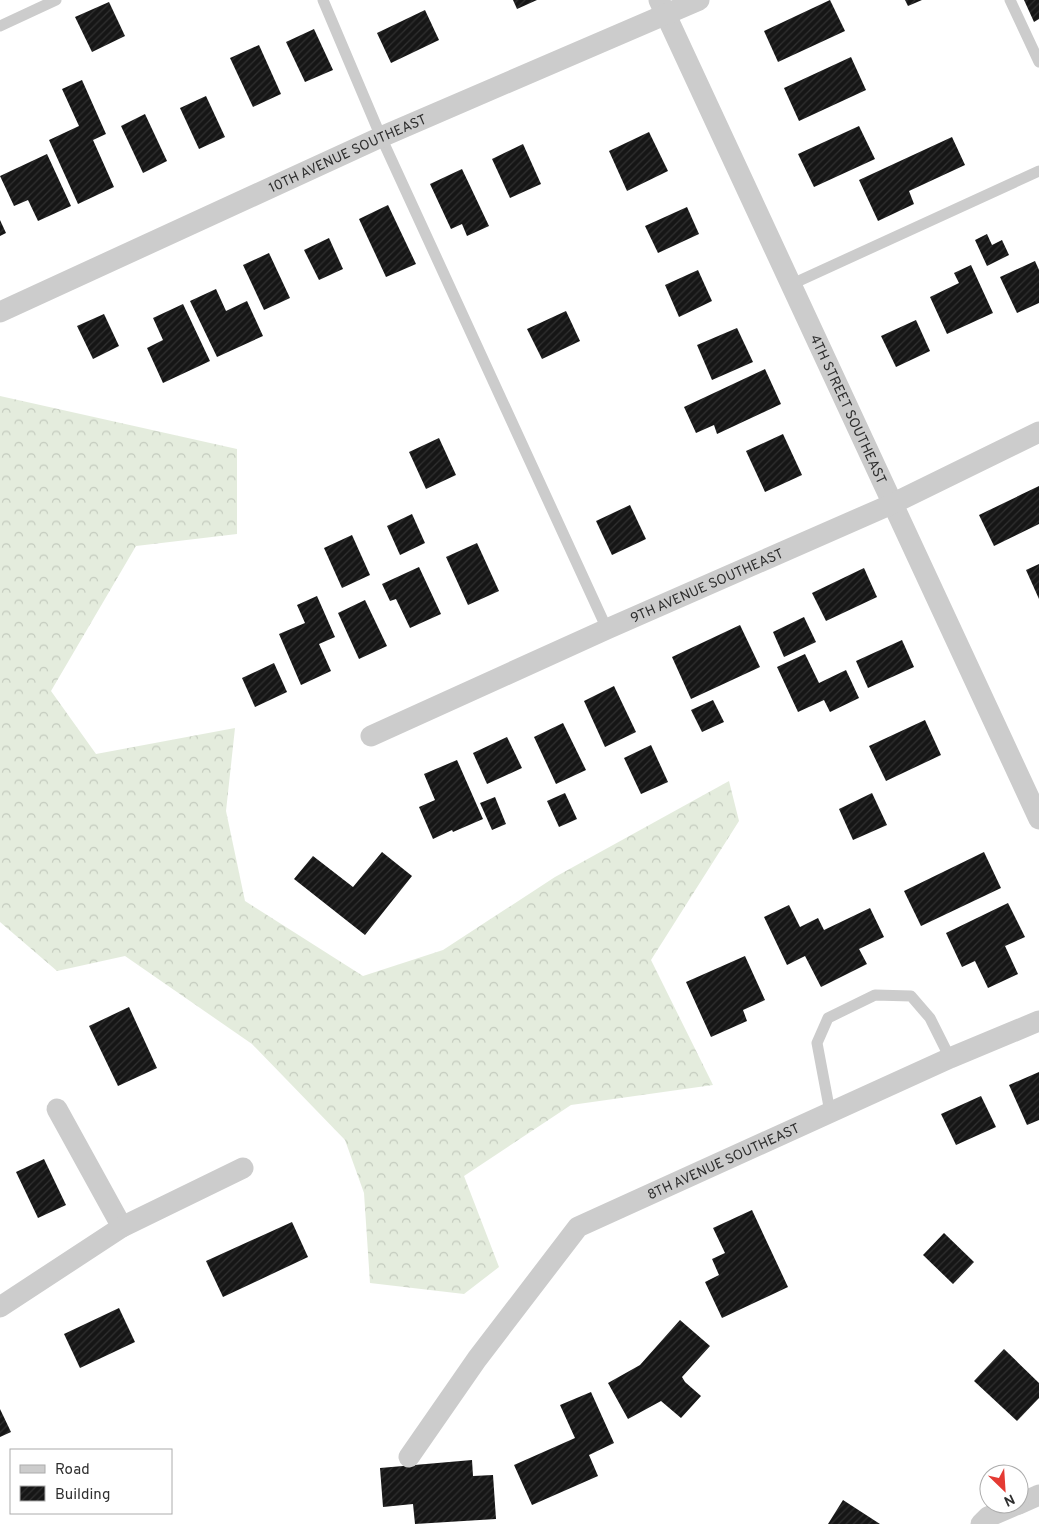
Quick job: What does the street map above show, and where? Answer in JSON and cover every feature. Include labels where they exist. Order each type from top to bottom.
[{"type":"street","name":"10TH AVENUE SOUTHEAST","points":[[0,312],[663,8],[699,0]]},
{"type":"street","name":"4TH STREET SOUTHEAST","points":[[663,8],[1039,819]]},
{"type":"street","name":"9TH AVENUE SOUTHEAST","points":[[370,736],[607,628],[892,504],[1039,432]]},
{"type":"street","name":"8TH AVENUE SOUTHEAST","points":[[409,1457],[466,1375],[578,1227],[950,1058],[1039,1021]]},
{"type":"street","points":[[57,1108],[122,1227]]},
{"type":"street","points":[[0,1306],[122,1227],[243,1168]]},
{"type":"street","points":[[980,1524],[995,1514]]},
{"type":"lane","points":[[0,26],[56,0]]},
{"type":"lane","points":[[323,0],[381,137],[607,628]]},
{"type":"lane","points":[[1010,0],[1039,62]]},
{"type":"lane","points":[[790,285],[1039,171]]},
{"type":"lane","points":[[830,1112],[817,1043],[828,1018],[875,995],[911,996],[930,1018],[950,1058]]},
{"type":"green space","points":[[0,396],[237,449],[237,534],[136,546],[51,691],[96,754],[235,728],[226,811],[245,901],[363,976],[443,950],[555,877],[729,781],[739,821],[651,960],[713,1085],[571,1105],[464,1176],[499,1267],[464,1294],[370,1283],[364,1193],[345,1140],[252,1044],[125,956],[57,971],[0,922]]},
{"type":"building","points":[[513,0],[537,0],[517,9]]},
{"type":"building","points":[[830,0],[845,31],[778,62],[764,31]]},
{"type":"building","points":[[905,0],[922,0],[908,6]]},
{"type":"building","points":[[1024,0],[1039,0],[1039,19],[1034,22]]},
{"type":"building","points":[[109,2],[125,36],[92,52],[75,17]]},
{"type":"building","points":[[425,10],[439,40],[391,63],[377,33]]},
{"type":"building","points":[[314,29],[333,70],[305,82],[286,42]]},
{"type":"building","points":[[259,45],[281,94],[253,107],[230,58]]},
{"type":"building","points":[[851,57],[866,90],[799,121],[784,88]]},
{"type":"building","points":[[82,80],[106,134],[93,140],[114,187],[78,204],[49,140],[79,126],[62,89]]},
{"type":"building","points":[[206,96],[225,137],[199,149],[180,108]]},
{"type":"building","points":[[145,114],[167,161],[143,173],[121,126]]},
{"type":"building","points":[[859,126],[875,159],[814,187],[798,154]]},
{"type":"building","points":[[649,132],[668,171],[627,191],[609,151]]},
{"type":"building","points":[[952,137],[965,165],[909,191],[914,204],[878,221],[859,180]]},
{"type":"building","points":[[523,144],[541,184],[510,198],[492,159]]},
{"type":"building","points":[[47,154],[71,206],[38,221],[28,200],[14,206],[0,176]]},
{"type":"building","points":[[462,169],[489,226],[467,236],[462,224],[451,229],[430,184]]},
{"type":"building","points":[[388,205],[416,264],[386,277],[359,219]]},
{"type":"building","points":[[687,207],[699,234],[658,253],[645,226]]},
{"type":"building","points":[[0,220],[6,233],[0,236]]},
{"type":"building","points":[[987,234],[992,245],[1002,240],[1009,255],[987,266],[975,240]]},
{"type":"building","points":[[329,238],[343,269],[319,280],[304,250]]},
{"type":"building","points":[[269,253],[290,298],[264,310],[243,265]]},
{"type":"building","points":[[1035,261],[1039,270],[1039,303],[1017,313],[1000,277]]},
{"type":"building","points":[[971,265],[993,313],[947,334],[930,297],[959,283],[954,273]]},
{"type":"building","points":[[698,270],[712,301],[679,317],[665,285]]},
{"type":"building","points":[[216,289],[226,311],[247,301],[263,336],[217,357],[190,301]]},
{"type":"building","points":[[183,304],[210,361],[163,383],[147,348],[163,340],[153,318]]},
{"type":"building","points":[[566,311],[580,341],[542,359],[527,329]]},
{"type":"building","points":[[104,314],[119,346],[93,359],[77,326]]},
{"type":"building","points":[[916,320],[930,351],[896,367],[881,336]]},
{"type":"building","points":[[737,328],[753,362],[712,380],[697,345]]},
{"type":"building","points":[[765,369],[781,404],[717,434],[714,425],[696,433],[684,407]]},
{"type":"building","points":[[783,434],[802,475],[765,492],[746,451]]},
{"type":"building","points":[[439,438],[456,475],[426,489],[409,452]]},
{"type":"building","points":[[1039,486],[1039,524],[994,546],[979,515]]},
{"type":"building","points":[[630,505],[646,539],[612,555],[596,521]]},
{"type":"building","points":[[412,514],[425,543],[400,555],[387,526]]},
{"type":"building","points":[[352,535],[370,575],[342,588],[324,548]]},
{"type":"building","points":[[477,543],[499,591],[468,605],[446,557]]},
{"type":"building","points":[[1039,564],[1039,599],[1026,570]]},
{"type":"building","points":[[419,567],[441,614],[410,628],[396,599],[390,601],[382,584]]},
{"type":"building","points":[[864,568],[877,597],[826,621],[812,593]]},
{"type":"building","points":[[317,596],[335,637],[319,644],[331,671],[301,685],[279,634],[305,623],[297,605]]},
{"type":"building","points":[[365,600],[387,646],[359,659],[338,613]]},
{"type":"building","points":[[804,617],[816,642],[784,657],[773,632]]},
{"type":"building","points":[[740,625],[760,667],[691,699],[672,657]]},
{"type":"building","points":[[902,640],[914,667],[868,688],[856,661]]},
{"type":"building","points":[[805,654],[819,683],[846,670],[859,698],[830,712],[824,700],[798,712],[777,667]]},
{"type":"building","points":[[274,663],[287,692],[255,707],[242,678]]},
{"type":"building","points":[[614,686],[636,732],[605,747],[584,701]]},
{"type":"building","points":[[713,700],[724,722],[702,732],[691,710]]},
{"type":"building","points":[[925,720],[941,755],[886,781],[869,746]]},
{"type":"building","points":[[563,723],[586,770],[556,784],[534,737]]},
{"type":"building","points":[[507,737],[522,768],[487,784],[473,753]]},
{"type":"building","points":[[651,745],[668,782],[641,794],[624,758]]},
{"type":"building","points":[[457,760],[483,819],[433,839],[419,807],[435,800],[424,774]]},
{"type":"building","points":[[565,793],[577,819],[559,827],[547,801]]},
{"type":"building","points":[[872,793],[887,825],[853,840],[839,809]]},
{"type":"building","points":[[495,797],[506,824],[492,830],[480,803]]},
{"type":"building","points":[[382,852],[412,876],[365,935],[294,879],[313,856],[353,887]]},
{"type":"building","points":[[984,852],[1001,888],[921,926],[904,891]]},
{"type":"building","points":[[1008,903],[1025,937],[1005,946],[1018,974],[988,988],[975,961],[962,967],[946,933]]},
{"type":"building","points":[[789,905],[800,927],[818,918],[824,930],[870,908],[884,937],[859,949],[867,964],[821,987],[805,956],[787,965],[764,917]]},
{"type":"building","points":[[745,956],[765,1000],[743,1010],[747,1021],[711,1037],[686,982]]},
{"type":"building","points":[[129,1007],[157,1068],[118,1086],[89,1026]]},
{"type":"building","points":[[1039,1072],[1039,1120],[1027,1125],[1009,1085]]},
{"type":"building","points":[[981,1096],[996,1127],[956,1145],[941,1114]]},
{"type":"building","points":[[44,1159],[66,1205],[38,1218],[16,1172]]},
{"type":"building","points":[[752,1210],[788,1287],[722,1318],[705,1282],[719,1275],[712,1259],[725,1253],[713,1228]]},
{"type":"building","points":[[292,1222],[308,1257],[223,1297],[206,1261]]},
{"type":"building","points":[[944,1233],[974,1262],[953,1284],[923,1255]]},
{"type":"building","points":[[119,1308],[135,1342],[80,1368],[64,1334]]},
{"type":"building","points":[[680,1320],[710,1346],[682,1377],[701,1396],[681,1418],[661,1401],[628,1419],[608,1383],[640,1365]]},
{"type":"building","points":[[1004,1349],[1039,1383],[1039,1398],[1017,1421],[974,1381]]},
{"type":"building","points":[[591,1392],[614,1443],[589,1455],[598,1476],[532,1505],[514,1465],[575,1438],[560,1405]]},
{"type":"building","points":[[0,1409],[11,1432],[0,1437]]},
{"type":"building","points":[[472,1460],[473,1476],[493,1475],[496,1519],[415,1524],[413,1504],[383,1507],[380,1468]]},
{"type":"building","points":[[843,1500],[880,1524],[828,1524]]}]
